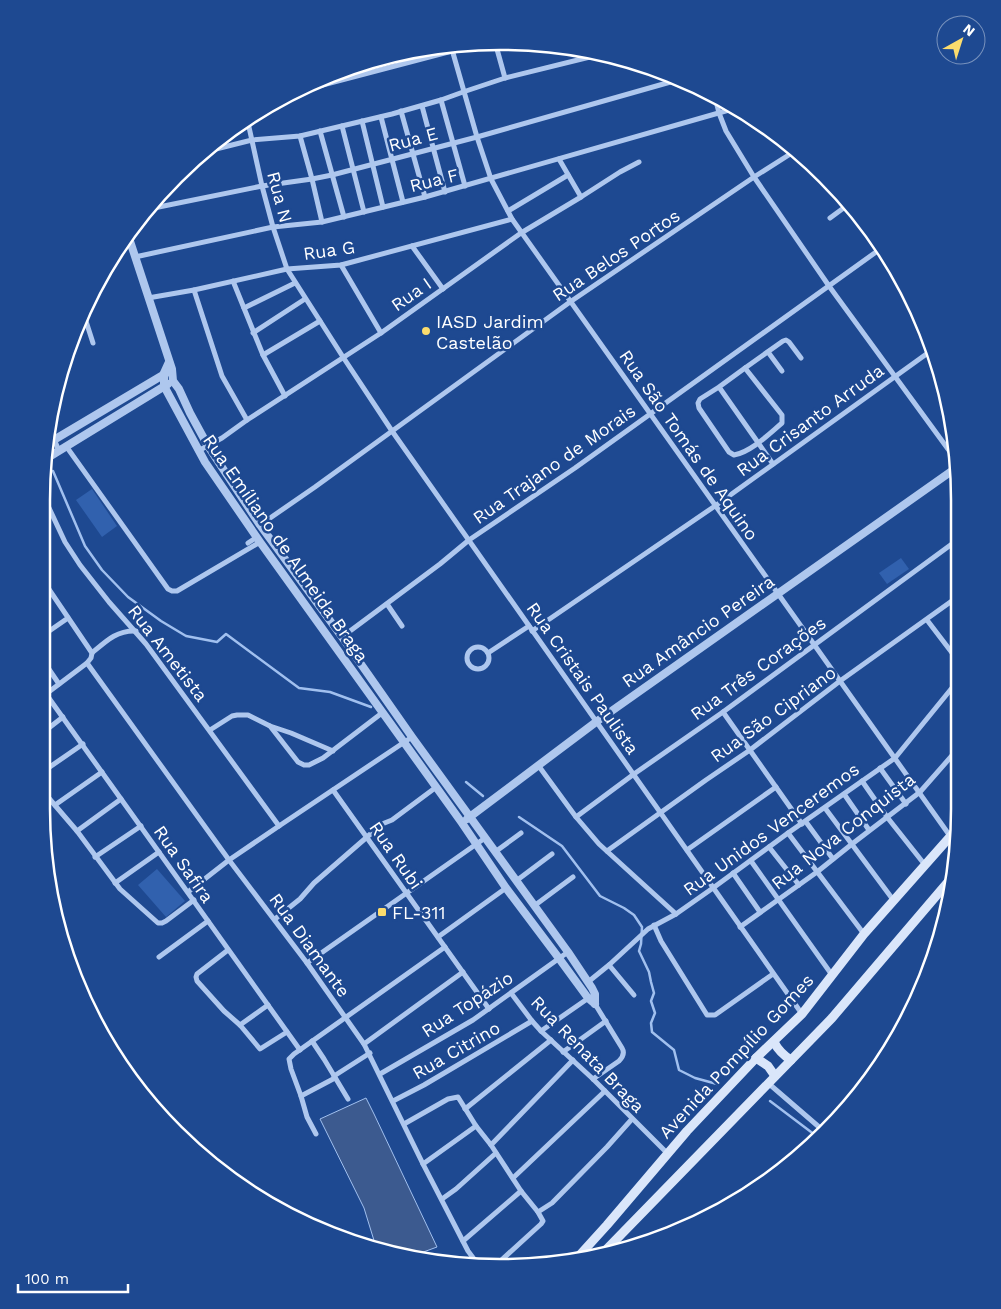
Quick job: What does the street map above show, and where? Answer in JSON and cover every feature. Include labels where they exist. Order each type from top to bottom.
[{"type":"main road","name":"Avenida Pompílio Gomes","points":[[584,1251],[687,1131],[756,1058],[802,1014],[864,934],[950,836]]},
{"type":"main road","points":[[611,1245],[832,1018],[943,887]]},
{"type":"main road","points":[[774,1042],[776,1048],[790,1060]]},
{"type":"main road","points":[[756,1058],[768,1066],[772,1080]]},
{"type":"street","points":[[497,50],[505,78]]},
{"type":"street","name":"Rua São Tomás de Aquino","points":[[452,53],[491,179],[512,219],[894,758],[950,830]]},
{"type":"street","points":[[331,83],[420,58]]},
{"type":"street","points":[[220,148],[252,140],[300,136],[320,132],[422,106],[505,78],[584,58]]},
{"type":"street","name":"Rua E","points":[[159,207],[262,186],[312,180],[477,137],[669,82]]},
{"type":"street","points":[[441,100],[465,186]]},
{"type":"street","points":[[717,105],[726,132],[754,177],[829,286],[948,449]]},
{"type":"street","points":[[422,106],[445,192]]},
{"type":"street","points":[[401,111],[425,197]]},
{"type":"street","name":"Rua F","points":[[135,257],[273,228],[322,222],[425,197],[727,111]]},
{"type":"street","points":[[381,116],[403,202]]},
{"type":"street","points":[[362,121],[383,207]]},
{"type":"street","points":[[342,126],[364,212]]},
{"type":"street","name":"Rua N","points":[[249,127],[273,228],[287,269],[343,357]]},
{"type":"street","points":[[320,132],[344,217]]},
{"type":"street","points":[[300,136],[322,222]]},
{"type":"street","name":"Rua Belos Portos","points":[[260,525],[570,302],[789,155]]},
{"type":"street","points":[[559,158],[581,197]]},
{"type":"street","name":"Rua I","points":[[198,451],[222,438],[381,332],[521,233],[620,172],[640,162]]},
{"type":"street","points":[[508,211],[568,175]]},
{"type":"street","points":[[830,218],[843,208]]},
{"type":"street","name":"Rua G","points":[[148,298],[194,290],[287,269],[341,265],[512,219]]},
{"type":"street","points":[[55,439],[168,368],[131,243]]},
{"type":"street","points":[[412,246],[443,289]]},
{"type":"street","name":"Rua Trajano de Morais","points":[[342,637],[469,540],[575,468],[876,252]]},
{"type":"street","points":[[341,265],[381,332]]},
{"type":"street","points":[[233,281],[263,356],[286,396]]},
{"type":"street","points":[[244,308],[295,283]]},
{"type":"street","points":[[194,290],[222,376],[247,420]]},
{"type":"street","points":[[253,332],[305,299]]},
{"type":"street","points":[[263,356],[320,321]]},
{"type":"street","points":[[86,323],[93,343]]},
{"type":"street","points":[[745,368],[782,415],[783,419],[782,423],[757,443],[734,455],[699,408],[698,403],[700,399],[783,341],[789,342],[801,358]]},
{"type":"street","points":[[768,352],[782,371]]},
{"type":"street","name":"Rua Crisanto Arruda","points":[[488,653],[530,629],[715,506],[926,354]]},
{"type":"street","name":"Rua Cristais Paulista","points":[[343,357],[392,431],[530,629],[802,1014]]},
{"type":"street","name":"Rua Emíliano de Almeida Braga","points":[[168,368],[208,446],[260,525],[568,952],[588,982],[591,996]]},
{"type":"street","name":"Rua Emíliano de Almeida Braga","points":[[168,368],[164,386],[198,451],[506,888],[558,957],[591,996]]},
{"type":"street","points":[[53,454],[173,381]]},
{"type":"street","points":[[719,387],[773,464]]},
{"type":"street","points":[[54,440],[58,451]]},
{"type":"street","points":[[66,446],[168,589],[172,591],[177,591],[259,540]]},
{"type":"street","name":"Rua Amâncio Pereira","points":[[462,823],[596,722],[950,472]]},
{"type":"street","name":"Rua Ametista","points":[[50,511],[64,542],[80,565],[109,602],[136,631],[210,730],[278,826]]},
{"type":"street","points":[[248,543],[259,540]]},
{"type":"street","name":"Rua Três Corações","points":[[576,817],[951,545]]},
{"type":"street","name":"Rua Diamante","points":[[50,591],[68,618],[90,658],[229,860],[275,919],[370,1053],[423,1164],[474,1258]]},
{"type":"street","name":"Rua São Cipriano","points":[[607,851],[750,750],[840,681],[951,602]]},
{"type":"street","points":[[387,604],[402,626]]},
{"type":"street","points":[[50,630],[68,618]]},
{"type":"street","points":[[927,620],[951,651]]},
{"type":"street","points":[[50,691],[117,633],[136,631]]},
{"type":"street","name":"Rua Crisanto Arruda","points":[[483,648],[488,653],[489,660],[482,668],[475,669],[469,665],[468,654],[472,649],[483,648]]},
{"type":"street","points":[[50,671],[59,684]]},
{"type":"street","name":"Rua Unidos Venceremos","points":[[588,982],[648,929],[676,914],[714,888],[894,758],[951,689]]},
{"type":"street","name":"Rua Safira","points":[[50,703],[83,744],[300,1050]]},
{"type":"street","points":[[723,712],[776,787],[833,859]]},
{"type":"street","points":[[270,726],[298,762],[304,765],[313,764],[333,751],[382,714]]},
{"type":"street","points":[[210,730],[232,716],[248,715],[270,726],[333,751]]},
{"type":"street","points":[[50,727],[62,717]]},
{"type":"street","points":[[188,892],[229,860],[278,826],[412,737]]},
{"type":"street","points":[[50,766],[83,744]]},
{"type":"street","name":"Rua Nova Conquista","points":[[740,927],[817,872],[869,830],[906,804],[920,792],[951,757]]},
{"type":"street","points":[[538,765],[576,817],[599,844],[676,914]]},
{"type":"street","points":[[880,768],[906,804]]},
{"type":"street","points":[[55,805],[102,772]]},
{"type":"street","points":[[862,781],[887,817],[925,865]]},
{"type":"street","points":[[687,850],[776,787]]},
{"type":"street","points":[[275,919],[300,899],[314,882],[382,824],[392,820],[435,788]]},
{"type":"street","name":"Rua Rubi","points":[[333,790],[489,1009]]},
{"type":"street","points":[[844,794],[869,830]]},
{"type":"street","points":[[77,831],[121,798]]},
{"type":"street","points":[[50,799],[77,831],[115,883],[158,923],[166,922],[194,900]]},
{"type":"street","points":[[825,808],[895,901]]},
{"type":"street","points":[[95,857],[141,826]]},
{"type":"street","points":[[788,833],[864,934]]},
{"type":"street","points":[[495,852],[521,834]]},
{"type":"street","points":[[307,963],[485,838]]},
{"type":"street","points":[[769,847],[799,885]]},
{"type":"street","points":[[115,883],[159,852]]},
{"type":"street","points":[[516,881],[552,854]]},
{"type":"street","points":[[751,861],[779,898],[832,976]]},
{"type":"street","points":[[734,874],[760,912]]},
{"type":"street","points":[[534,906],[574,877]]},
{"type":"street","points":[[438,937],[506,888]]},
{"type":"street","points":[[159,958],[208,921]]},
{"type":"street","points":[[654,926],[661,941],[707,1015],[715,1015],[773,974]]},
{"type":"street","points":[[316,1134],[307,1117],[289,1059],[445,947]]},
{"type":"street","points":[[228,950],[197,974],[197,981],[224,1011],[240,1025],[260,1049],[287,1032]]},
{"type":"street","name":"Rua Topázio","points":[[380,1074],[489,1009],[558,957],[568,952]]},
{"type":"street","points":[[609,965],[634,995]]},
{"type":"street","points":[[364,1044],[463,972]]},
{"type":"street","name":"Rua Renata Braga","points":[[511,993],[541,1031],[593,1079],[668,1154]]},
{"type":"street","points":[[541,1031],[591,996],[624,1051],[619,1061],[593,1079]]},
{"type":"street","points":[[240,1025],[268,1004]]},
{"type":"street","name":"Rua Citrino","points":[[393,1101],[424,1085],[532,1021]]},
{"type":"street","points":[[563,1052],[606,1021]]},
{"type":"street","points":[[465,1109],[551,1040]]},
{"type":"street","points":[[312,1042],[348,1099]]},
{"type":"street","points":[[301,1096],[335,1077],[370,1053]]},
{"type":"street","points":[[491,1145],[573,1060]]},
{"type":"street","points":[[772,1080],[819,1127]]},
{"type":"street","points":[[513,1178],[605,1091]]},
{"type":"street","points":[[404,1124],[451,1097],[458,1097],[476,1126],[543,1221],[539,1227],[502,1259]]},
{"type":"street","points":[[538,1212],[552,1202],[607,1148],[632,1119]]},
{"type":"street","points":[[423,1164],[476,1126]]},
{"type":"street","points":[[442,1199],[496,1153]]},
{"type":"street","points":[[463,1241],[522,1191]]},
{"type":"shaded area","points":[[92,489],[117,526],[102,537],[76,500]]},
{"type":"shaded area","points":[[901,558],[909,569],[887,584],[879,573]]},
{"type":"shaded area","points":[[157,869],[185,901],[166,917],[138,885]]},
{"type":"shaded area","points":[[366,1098],[437,1247],[424,1252],[374,1241],[364,1208],[320,1119]]},
{"type":"waterway","points":[[53,471],[85,546],[102,570],[128,597],[161,621],[186,636],[217,642],[226,634],[299,688],[330,692],[371,707]]},
{"type":"waterway","points":[[466,782],[483,796]]},
{"type":"waterway","points":[[519,817],[562,846],[600,896],[634,915],[642,927],[639,951],[649,972],[654,993],[651,1001],[655,1013],[651,1023],[652,1032],[674,1050],[679,1070],[695,1078],[717,1084]]},
{"type":"waterway","points":[[770,1101],[813,1133]]},
{"type":"place","name":"IASD Jardim Castelão","points":[[426,331]]},
{"type":"place","name":"FL-311","points":[[382,912]]}]
